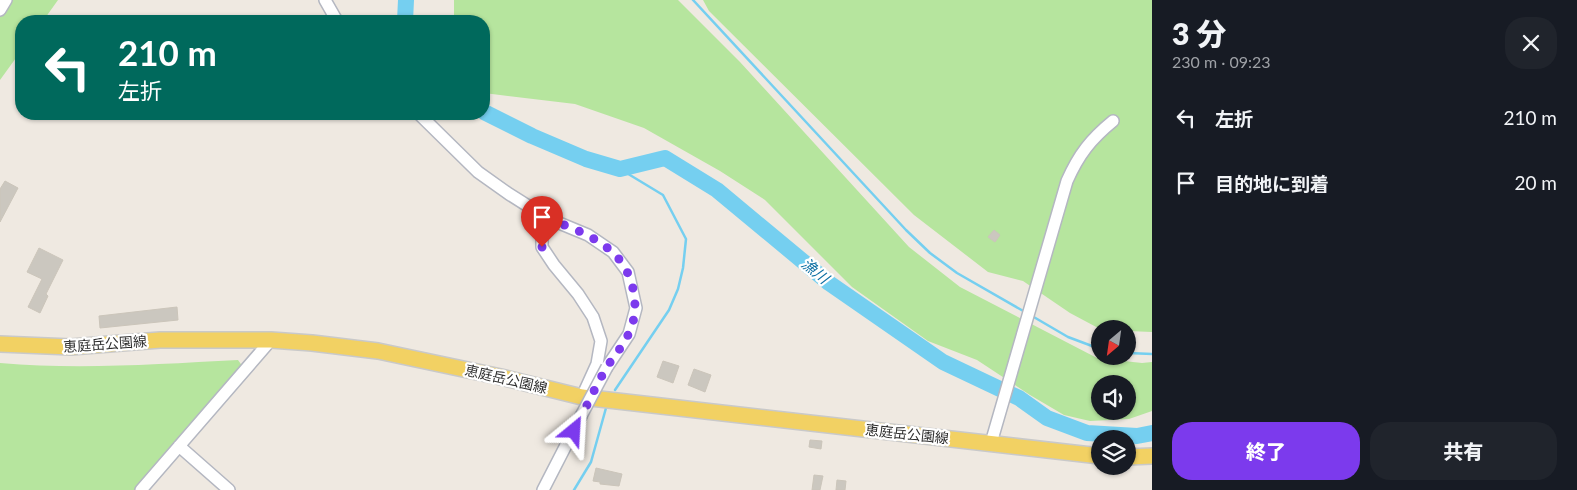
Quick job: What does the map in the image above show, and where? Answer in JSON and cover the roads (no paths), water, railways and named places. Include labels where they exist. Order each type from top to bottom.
[{"type":"main road","name":"恵庭岳公園線","points":[[0,344],[71,347],[160,340],[271,340],[312,343],[378,351],[582,397],[1091,455]]},
{"type":"main road","points":[[1136,457],[1152,456]]},
{"type":"street","points":[[0,10],[6,0]]},
{"type":"street","points":[[325,0],[334,15]]},
{"type":"street","points":[[425,120],[478,172],[547,218],[588,235],[613,252],[628,272],[636,308],[629,334],[607,367],[543,490]]},
{"type":"street","points":[[992,443],[1067,181],[1084,149],[1097,134],[1113,121]]},
{"type":"street","points":[[547,218],[542,233],[542,247],[593,317],[601,341],[598,364],[582,397]]},
{"type":"street","points":[[141,490],[271,340]]},
{"type":"street","points":[[179,446],[225,489]]},
{"type":"waterway","name":"漁川","points":[[405,15],[406,0]]},
{"type":"waterway","points":[[693,0],[906,230],[930,253],[957,273],[1025,312]]},
{"type":"waterway","name":"漁川","points":[[490,115],[532,136],[586,159],[620,169],[665,158],[717,190],[829,283],[943,362],[1019,398],[1047,418],[1087,433],[1137,436],[1152,433]]},
{"type":"waterway","points":[[615,390],[669,310],[678,289],[683,268],[686,239],[663,195],[620,169]]},
{"type":"waterway","points":[[1032,316],[1068,337],[1091,346]]},
{"type":"waterway","points":[[1136,353],[1152,354]]},
{"type":"waterway","points":[[574,490],[591,462],[606,408]]}]
